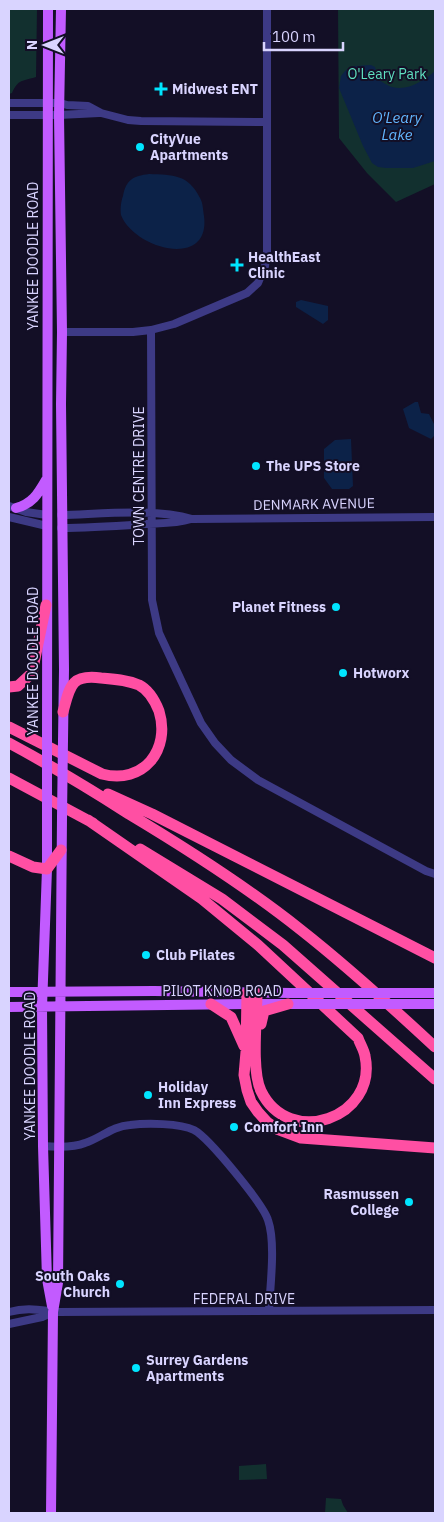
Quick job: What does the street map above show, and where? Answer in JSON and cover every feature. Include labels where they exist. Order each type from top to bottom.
[{"type":"highway","points":[[9,687],[18,686],[32,673],[46,605]]},
{"type":"highway","points":[[9,727],[102,774],[110,776],[128,776],[144,769],[156,755],[163,736],[155,700],[140,686],[119,679],[84,676],[71,686],[63,712]]},
{"type":"highway","points":[[9,743],[193,853],[280,914],[302,930],[435,1047]]},
{"type":"highway","points":[[9,778],[157,858],[222,899],[283,945],[435,1079]]},
{"type":"highway","points":[[72,779],[152,814],[206,834],[435,950]]},
{"type":"highway","points":[[152,814],[435,958]]},
{"type":"highway","points":[[88,820],[202,900],[251,939],[358,1038],[365,1055],[366,1072],[360,1092],[348,1108],[331,1119],[311,1123],[294,1120],[280,1114],[269,1103],[261,1090],[256,1075],[256,1041],[252,998]]},
{"type":"highway","points":[[9,856],[33,867],[47,869],[61,850]]},
{"type":"highway","points":[[252,998],[244,1075],[251,1102],[262,1117],[277,1129],[301,1138],[435,1148]]},
{"type":"highway","points":[[256,1041],[264,1011],[290,998]]},
{"type":"highway","points":[[210,1004],[231,1017],[246,1052]]},
{"type":"main road","name":"YANKEE DOODLE ROAD","points":[[48,9],[47,869],[42,1007],[43,1146],[47,1278],[53,1312]]},
{"type":"main road","name":"YANKEE DOODLE ROAD","points":[[51,1513],[53,1312],[58,1282],[63,740],[62,332],[59,115],[61,9]]},
{"type":"main road","points":[[47,268],[52,328],[57,332],[62,332]]},
{"type":"main road","points":[[12,507],[26,506],[36,497],[47,479]]},
{"type":"main road","name":"DENMARK AVENUE","points":[[47,515],[61,515]]},
{"type":"main road","name":"DENMARK AVENUE","points":[[47,526],[61,528]]},
{"type":"main road","name":"PILOT KNOB ROAD","points":[[9,992],[154,991],[252,998],[435,993]]},
{"type":"main road","name":"PILOT KNOB ROAD","points":[[9,1007],[210,1004],[252,998]]},
{"type":"main road","name":"PILOT KNOB ROAD","points":[[290,998],[304,1004],[435,1004]]},
{"type":"street","points":[[62,332],[133,332],[151,330],[174,324],[242,296],[258,283],[265,266],[267,253],[267,9]]},
{"type":"street","points":[[9,103],[60,103],[88,106],[101,113],[128,120],[141,121],[267,122]]},
{"type":"street","points":[[9,114],[59,115],[101,113]]},
{"type":"street","name":"TOWN CENTRE DRIVE","points":[[151,330],[152,593],[159,633],[201,723],[215,743],[231,760],[258,780],[426,871],[435,874]]},
{"type":"street","name":"DENMARK AVENUE","points":[[12,507],[26,512],[47,515]]},
{"type":"street","name":"DENMARK AVENUE","points":[[61,515],[151,513],[177,514],[192,519]]},
{"type":"street","name":"DENMARK AVENUE","points":[[9,517],[47,526]]},
{"type":"street","name":"DENMARK AVENUE","points":[[61,528],[178,523],[192,519],[435,517]]},
{"type":"street","points":[[43,1146],[59,1147],[84,1144],[111,1129],[129,1124],[177,1125],[194,1130],[208,1141],[259,1203],[268,1220],[272,1240],[269,1311]]},
{"type":"street","points":[[9,1312],[18,1309],[39,1309],[53,1312]]},
{"type":"street","name":"FEDERAL DRIVE","points":[[53,1312],[435,1310]]},
{"type":"street","points":[[9,1324],[42,1317],[53,1312]]},
{"type":"green space","points":[[9,9],[37,9],[36,77],[19,83],[12,93],[9,94]]},
{"type":"green space","name":"O'Leary Park","points":[[338,9],[435,9],[435,184],[396,202],[367,173],[339,138]]},
{"type":"green space","points":[[266,1464],[267,1479],[239,1480],[239,1466]]},
{"type":"green space","points":[[326,1498],[341,1499],[348,1513],[325,1513]]},
{"type":"water","name":"O'Leary Lake","points":[[371,65],[375,67],[378,79],[389,86],[398,88],[415,84],[435,71],[435,161],[413,168],[386,168],[378,167],[372,163],[339,88],[341,76],[346,70],[354,66]]},
{"type":"water","points":[[149,174],[179,177],[190,184],[195,190],[202,202],[204,216],[203,233],[196,243],[184,248],[170,248],[140,237],[129,227],[121,215],[124,191],[131,180]]},
{"type":"water","points":[[301,300],[328,306],[328,320],[323,324],[296,307],[296,302]]},
{"type":"water","points":[[418,402],[421,413],[429,414],[435,426],[434,436],[431,439],[409,428],[403,409]]},
{"type":"water","points":[[351,439],[353,486],[349,489],[332,489],[324,478],[324,449],[335,440]]},
{"type":"place","name":"Midwest ENT","points":[[161,89]]},
{"type":"place","name":"CityVue Apartments","points":[[140,147]]},
{"type":"place","name":"HealthEast Clinic","points":[[237,265]]},
{"type":"place","name":"The UPS Store","points":[[256,466]]},
{"type":"place","name":"Planet Fitness","points":[[336,607]]},
{"type":"place","name":"Hotworx","points":[[343,673]]},
{"type":"place","name":"Club Pilates","points":[[146,955]]},
{"type":"place","name":"Holiday Inn Express","points":[[148,1095]]},
{"type":"place","name":"Comfort Inn","points":[[234,1127]]},
{"type":"place","name":"Rasmussen College","points":[[409,1202]]},
{"type":"place","name":"South Oaks Church","points":[[120,1284]]},
{"type":"place","name":"Surrey Gardens Apartments","points":[[136,1368]]}]
